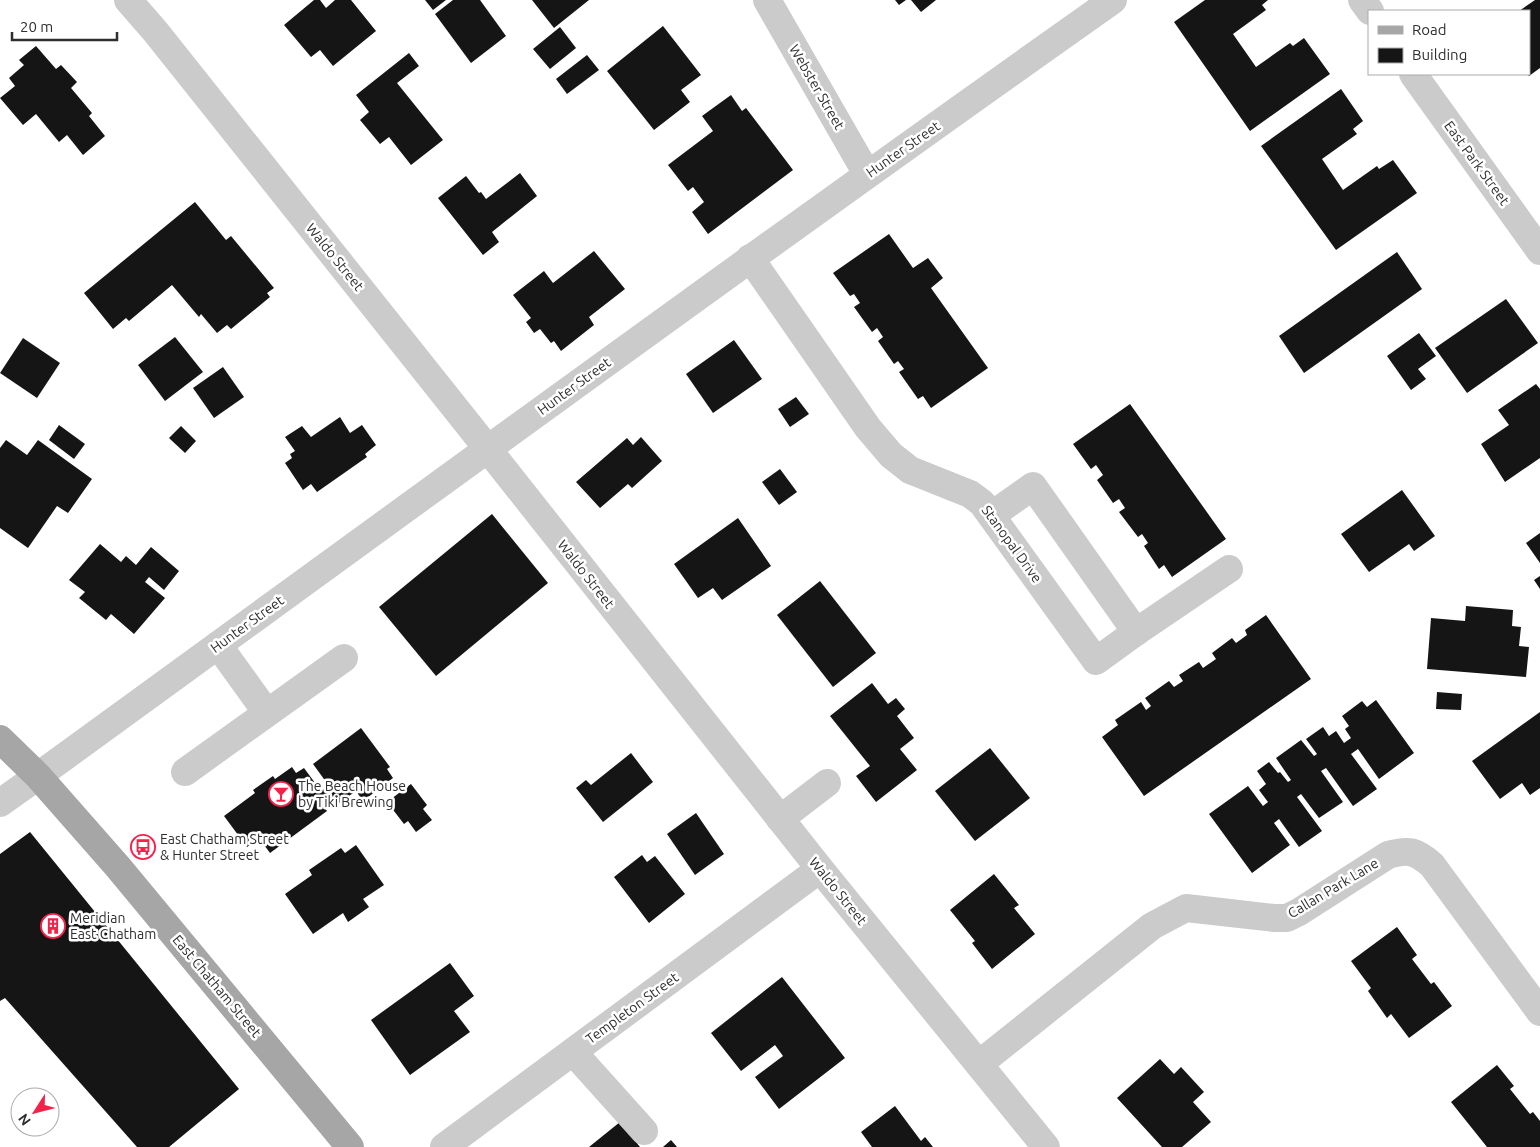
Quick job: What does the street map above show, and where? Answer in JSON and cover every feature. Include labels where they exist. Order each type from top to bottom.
[{"type":"main road","name":"East Chatham Street","points":[[0,739],[38,776],[142,896],[350,1147]]},
{"type":"street","name":"Waldo Street","points":[[128,0],[155,31],[820,869],[1046,1147]]},
{"type":"street","name":"Webster Street","points":[[767,0],[867,174]]},
{"type":"street","name":"Hunter Street","points":[[0,803],[750,258],[1113,0]]},
{"type":"street","name":"East Park Street","points":[[1414,75],[1540,251]]},
{"type":"street","name":"Stanopal Drive","points":[[750,258],[868,428],[891,455],[910,470],[970,494],[982,503],[1096,661],[1229,569]]},
{"type":"street","points":[[992,515],[1033,486],[1136,632]]},
{"type":"street","points":[[218,645],[267,713]]},
{"type":"street","points":[[185,772],[344,658]]},
{"type":"street","points":[[780,819],[826,783]]},
{"type":"street","name":"Callan Park Lane","points":[[979,1064],[1152,926],[1186,908],[1287,918],[1388,855],[1401,851],[1414,852],[1432,865],[1540,1012]]},
{"type":"street","name":"Templeton Street","points":[[444,1147],[820,869]]},
{"type":"street","points":[[572,1052],[644,1131]]},
{"type":"building","points":[[314,0],[320,0],[326,8],[335,0],[351,0],[376,31],[333,66],[320,50],[311,57],[284,25]]},
{"type":"building","points":[[425,0],[446,0],[433,10]]},
{"type":"building","points":[[453,0],[480,0],[506,36],[471,63],[435,14]]},
{"type":"building","points":[[532,0],[589,0],[554,28]]},
{"type":"building","points":[[895,0],[906,0],[899,5]]},
{"type":"building","points":[[911,0],[936,0],[921,12]]},
{"type":"building","points":[[1205,0],[1268,0],[1262,5],[1266,10],[1233,34],[1256,67],[1290,43],[1293,46],[1304,38],[1330,74],[1250,131],[1174,22]]},
{"type":"building","points":[[1535,0],[1540,0],[1540,68],[1529,76],[1530,10],[1520,10]]},
{"type":"building","points":[[663,26],[701,75],[681,90],[690,102],[654,130],[607,71]]},
{"type":"building","points":[[560,27],[576,48],[550,69],[533,49]]},
{"type":"building","points":[[36,46],[56,69],[61,65],[77,82],[71,88],[92,113],[89,116],[105,136],[83,155],[67,135],[59,142],[36,114],[23,125],[0,98],[15,86],[9,78],[24,65],[19,60]]},
{"type":"building","points":[[409,53],[419,66],[397,83],[443,140],[411,165],[389,137],[380,144],[360,120],[369,112],[356,95]]},
{"type":"building","points":[[587,55],[599,70],[567,94],[556,79]]},
{"type":"building","points":[[1341,89],[1363,121],[1353,129],[1357,134],[1322,159],[1343,190],[1377,166],[1379,169],[1393,160],[1417,193],[1336,250],[1261,146]]},
{"type":"building","points":[[731,95],[742,111],[746,108],[793,170],[708,234],[692,212],[704,202],[693,187],[688,191],[668,165],[713,131],[702,116]]},
{"type":"building","points":[[520,173],[537,196],[492,232],[499,242],[483,255],[438,198],[466,176],[486,199]]},
{"type":"building","points":[[195,202],[226,240],[231,236],[274,288],[267,293],[270,297],[231,329],[227,325],[217,333],[201,314],[199,317],[172,285],[129,321],[126,318],[113,329],[84,293]]},
{"type":"building","points":[[889,234],[913,268],[928,258],[943,278],[931,288],[988,368],[931,408],[923,396],[918,399],[899,372],[904,369],[898,361],[894,364],[878,341],[883,337],[877,328],[872,332],[854,307],[860,303],[854,294],[850,296],[833,273]]},
{"type":"building","points":[[594,251],[625,289],[589,317],[594,325],[561,351],[554,341],[551,343],[540,329],[534,333],[526,322],[531,318],[513,295],[544,271],[553,283]]},
{"type":"building","points":[[1397,252],[1422,289],[1304,373],[1279,336]]},
{"type":"building","points":[[1506,299],[1538,343],[1467,393],[1435,348]]},
{"type":"building","points":[[1419,333],[1436,356],[1418,369],[1426,379],[1411,390],[1387,356]]},
{"type":"building","points":[[175,337],[203,372],[165,401],[138,365]]},
{"type":"building","points":[[23,338],[60,363],[37,398],[0,373]]},
{"type":"building","points":[[734,340],[762,379],[713,413],[686,374]]},
{"type":"building","points":[[223,367],[244,397],[214,418],[193,388]]},
{"type":"building","points":[[1536,384],[1540,389],[1540,458],[1505,482],[1481,444],[1509,425],[1498,410]]},
{"type":"building","points":[[796,397],[809,414],[790,427],[778,409]]},
{"type":"building","points":[[1130,404],[1226,539],[1172,577],[1164,565],[1159,569],[1144,546],[1148,543],[1142,534],[1138,537],[1119,512],[1125,508],[1119,499],[1113,503],[1097,480],[1103,475],[1096,465],[1091,469],[1073,444]]},
{"type":"building","points":[[340,417],[350,433],[362,425],[376,445],[365,454],[367,457],[317,492],[311,484],[303,490],[285,463],[292,458],[290,454],[295,451],[285,437],[302,426],[311,437]]},
{"type":"building","points":[[59,425],[85,444],[74,459],[49,440]]},
{"type":"building","points":[[181,426],[196,441],[185,453],[169,438]]},
{"type":"building","points":[[641,437],[662,461],[632,488],[628,484],[600,508],[576,482],[627,438],[633,445]]},
{"type":"building","points":[[6,440],[27,455],[38,440],[92,479],[68,513],[57,506],[28,548],[0,528],[0,448]]},
{"type":"building","points":[[780,469],[797,492],[779,505],[762,482]]},
{"type":"building","points":[[1402,490],[1435,536],[1414,551],[1409,544],[1369,572],[1341,534]]},
{"type":"building","points":[[492,514],[548,583],[436,676],[379,607]]},
{"type":"building","points":[[738,518],[771,566],[722,600],[713,588],[698,598],[674,564]]},
{"type":"building","points":[[1540,533],[1540,563],[1526,543]]},
{"type":"building","points":[[100,544],[121,562],[126,556],[136,565],[151,547],[179,571],[164,590],[149,577],[145,582],[165,598],[134,634],[111,614],[106,620],[79,598],[85,592],[69,580]]},
{"type":"building","points":[[1540,576],[1540,589],[1534,580]]},
{"type":"building","points":[[820,581],[876,653],[833,687],[777,615]]},
{"type":"building","points":[[1466,606],[1513,610],[1512,626],[1521,627],[1519,646],[1529,647],[1526,677],[1427,669],[1431,618],[1465,621]]},
{"type":"building","points":[[1266,615],[1311,679],[1144,796],[1102,737],[1118,725],[1115,720],[1141,702],[1146,710],[1151,706],[1145,698],[1169,681],[1174,687],[1183,681],[1179,675],[1199,662],[1203,668],[1216,659],[1212,653],[1232,638],[1236,643],[1247,635],[1245,630]]},
{"type":"building","points":[[872,683],[888,704],[896,698],[905,709],[897,716],[914,738],[900,749],[917,770],[876,802],[856,776],[870,766],[830,716]]},
{"type":"building","points":[[1437,692],[1462,694],[1461,710],[1436,709]]},
{"type":"building","points":[[1376,700],[1414,753],[1379,779],[1358,749],[1351,754],[1377,789],[1353,806],[1326,768],[1321,771],[1343,802],[1319,818],[1301,794],[1297,797],[1322,831],[1299,847],[1279,819],[1274,823],[1290,845],[1252,873],[1209,814],[1248,786],[1263,806],[1268,802],[1259,790],[1266,784],[1257,771],[1269,762],[1288,782],[1291,780],[1276,758],[1301,740],[1314,756],[1317,754],[1306,739],[1323,727],[1329,736],[1336,731],[1344,743],[1351,738],[1345,729],[1349,726],[1342,716],[1362,701],[1367,707]]},
{"type":"building","points":[[1540,712],[1540,788],[1530,795],[1522,783],[1500,799],[1472,761]]},
{"type":"building","points":[[361,728],[390,767],[387,769],[393,778],[363,801],[356,791],[339,803],[336,798],[324,807],[327,811],[270,853],[259,838],[247,847],[224,816],[255,793],[253,790],[273,776],[275,779],[292,767],[296,773],[304,768],[321,791],[329,786],[313,764]]},
{"type":"building","points":[[990,748],[1030,798],[975,841],[935,791]]},
{"type":"building","points":[[631,753],[653,782],[603,822],[576,788],[586,780],[591,785]]},
{"type":"building","points":[[411,784],[427,805],[423,809],[432,820],[416,832],[408,821],[404,824],[387,802]]},
{"type":"building","points":[[696,813],[724,854],[695,875],[667,834]]},
{"type":"building","name":"Meridian East Chatham","points":[[30,832],[239,1089],[169,1147],[137,1147],[5,998],[0,1001],[0,854]]},
{"type":"building","points":[[356,845],[384,885],[363,899],[369,907],[348,922],[343,913],[313,934],[285,894],[312,875],[309,870],[341,848],[345,853]]},
{"type":"building","points":[[642,855],[647,862],[655,856],[685,894],[649,923],[614,877]]},
{"type":"building","points":[[994,874],[1019,905],[1014,908],[1035,934],[992,969],[972,943],[975,941],[950,910]]},
{"type":"building","points":[[1397,927],[1417,955],[1412,959],[1431,984],[1434,982],[1452,1006],[1409,1038],[1391,1014],[1387,1018],[1368,991],[1371,988],[1351,961]]},
{"type":"building","points":[[450,963],[474,996],[454,1011],[470,1032],[410,1075],[371,1020]]},
{"type":"building","points":[[782,977],[845,1058],[779,1109],[755,1077],[783,1056],[775,1045],[741,1071],[711,1033]]},
{"type":"building","points":[[1160,1059],[1174,1074],[1181,1067],[1204,1092],[1193,1102],[1211,1122],[1182,1147],[1162,1147],[1117,1098]]},
{"type":"building","points":[[1497,1065],[1514,1086],[1510,1089],[1530,1114],[1533,1112],[1540,1121],[1540,1147],[1487,1147],[1451,1102]]},
{"type":"building","points":[[895,1106],[921,1141],[925,1137],[933,1147],[872,1147],[861,1132]]},
{"type":"building","points":[[620,1122],[640,1147],[589,1147]]},
{"type":"building","points":[[671,1140],[677,1147],[663,1147]]},
{"type":"place","name":"The Beach House by Tiki Brewing","points":[[281,794]]},
{"type":"place","name":"East Chatham Street & Hunter Street","points":[[143,847]]},
{"type":"place","name":"Meridian East Chatham","points":[[53,926]]}]
